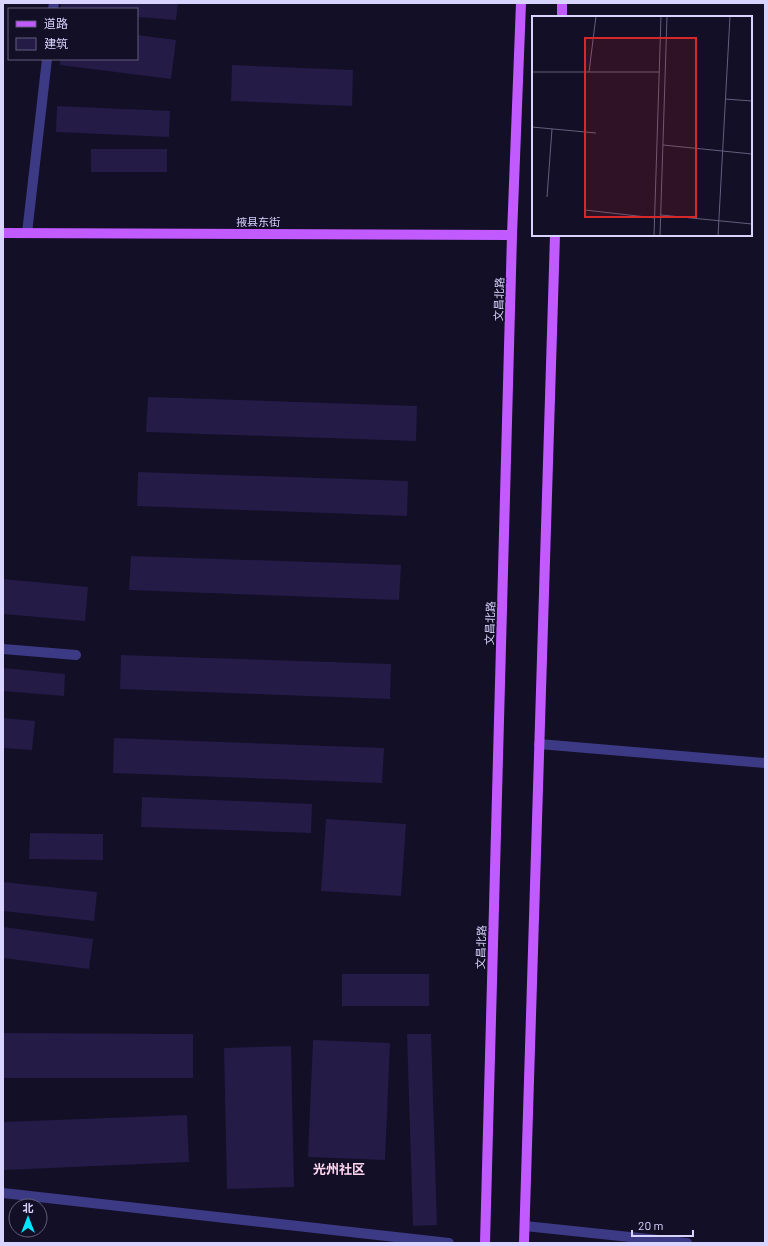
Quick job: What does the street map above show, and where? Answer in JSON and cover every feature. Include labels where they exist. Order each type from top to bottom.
[{"type":"main road","name":"文昌北路","points":[[484,1243],[512,235],[521,3]]},
{"type":"main road","points":[[562,3],[562,16]]},
{"type":"main road","name":"掖县东街","points":[[3,233],[512,235]]},
{"type":"main road","points":[[524,1243],[555,236]]},
{"type":"street","points":[[27,233],[47,60]]},
{"type":"street","points":[[3,649],[76,655]]},
{"type":"street","points":[[539,744],[765,763]]},
{"type":"street","points":[[3,1194],[449,1243]]},
{"type":"street","points":[[525,1226],[687,1243]]},
{"type":"building","points":[[61,3],[178,3],[176,20],[138,17],[138,8],[61,8]]},
{"type":"building","points":[[138,35],[176,40],[171,79],[60,65],[60,60],[138,60]]},
{"type":"building","points":[[232,65],[353,70],[352,106],[231,101]]},
{"type":"building","points":[[57,106],[170,111],[169,137],[56,132]]},
{"type":"building","points":[[91,149],[167,149],[167,172],[91,172]]},
{"type":"building","points":[[148,397],[417,406],[416,441],[146,432]]},
{"type":"building","points":[[138,472],[408,481],[407,516],[137,506]]},
{"type":"building","points":[[131,556],[401,565],[399,600],[129,590]]},
{"type":"building","points":[[3,579],[88,587],[85,621],[3,614]]},
{"type":"building","points":[[121,655],[391,664],[390,699],[120,689]]},
{"type":"building","points":[[3,668],[65,674],[64,696],[3,691]]},
{"type":"building","points":[[3,718],[35,721],[32,750],[3,748]]},
{"type":"building","points":[[114,738],[384,748],[382,783],[113,773]]},
{"type":"building","points":[[142,797],[312,804],[311,833],[141,827]]},
{"type":"building","points":[[326,819],[406,824],[401,896],[321,891]]},
{"type":"building","points":[[30,833],[103,834],[103,860],[29,859]]},
{"type":"building","points":[[3,882],[97,892],[94,921],[3,911]]},
{"type":"building","points":[[3,927],[93,939],[89,969],[3,958]]},
{"type":"building","points":[[342,974],[429,974],[429,1006],[342,1006]]},
{"type":"building","points":[[3,1033],[193,1034],[193,1078],[3,1078]]},
{"type":"building","points":[[407,1034],[431,1034],[437,1225],[413,1226]]},
{"type":"building","points":[[313,1040],[390,1043],[385,1160],[308,1157]]},
{"type":"building","points":[[291,1046],[294,1187],[227,1189],[224,1048]]},
{"type":"building","points":[[187,1115],[189,1162],[4,1170],[3,1122]]},
{"type":"district","name":"光州社区","points":[[339,1169]]}]
